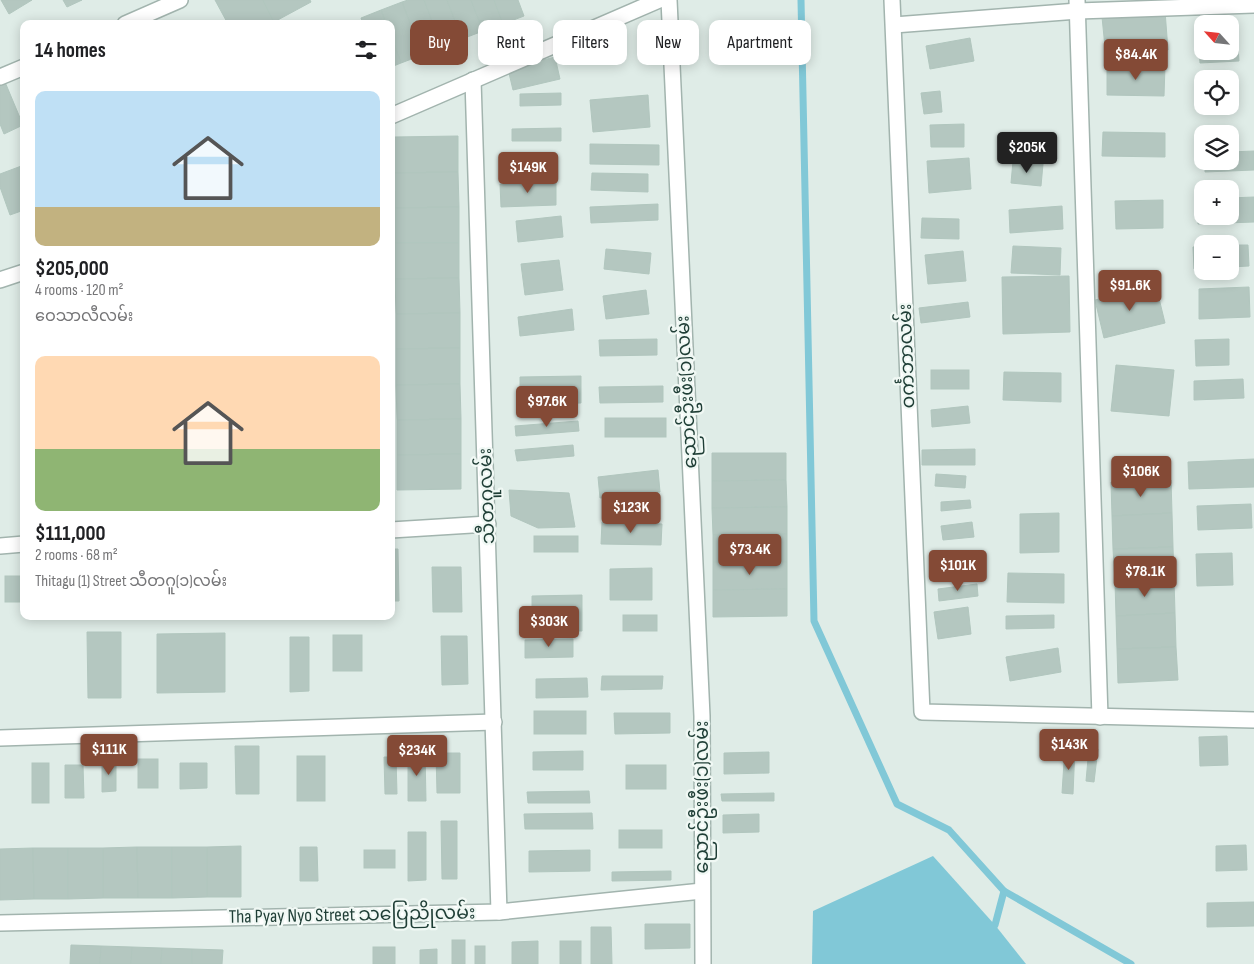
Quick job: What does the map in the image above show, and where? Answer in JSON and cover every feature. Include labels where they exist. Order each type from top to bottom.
[{"type":"street","points":[[133,20],[180,0]]},
{"type":"street","points":[[395,114],[659,0]]},
{"type":"street","name":"ညောင်ဦးဖီး(၁)လမ်း","points":[[669,0],[702,716],[703,964]]},
{"type":"street","name":"ဝင်္ကဘာလမ်း","points":[[892,0],[922,712],[1100,717]]},
{"type":"street","points":[[1078,5],[1100,717],[1254,720]]},
{"type":"street","points":[[894,25],[1078,5],[1254,5]]},
{"type":"street","points":[[0,78],[20,69]]},
{"type":"street","name":"သီတဂူလမ်း","points":[[473,80],[500,912]]},
{"type":"street","points":[[0,280],[20,273]]},
{"type":"street","points":[[395,530],[488,524]]},
{"type":"street","points":[[0,546],[20,544]]},
{"type":"street","points":[[0,738],[494,722]]},
{"type":"street","name":"Tha Pyay Nyo Street သပြေညိုလမ်း","points":[[0,923],[500,912],[702,891]]},
{"type":"water","points":[[933,856],[995,925],[1026,964],[812,964],[813,911]]},
{"type":"building","points":[[1,0],[32,0],[9,14]]},
{"type":"building","points":[[63,0],[82,0],[67,7]]},
{"type":"building","points":[[215,0],[263,0],[273,20],[226,20]]},
{"type":"building","points":[[263,0],[310,0],[311,2],[278,20],[273,20]]},
{"type":"building","points":[[424,0],[432,20],[410,20],[410,23],[402,2]]},
{"type":"building","points":[[424,0],[447,0],[455,20],[432,20]]},
{"type":"building","points":[[447,0],[471,0],[479,20],[478,33],[468,37],[468,20],[455,20]]},
{"type":"building","points":[[471,0],[494,0],[502,20],[479,20]]},
{"type":"building","points":[[494,0],[518,0],[524,16],[514,20],[502,20]]},
{"type":"building","points":[[402,2],[410,23],[410,60],[401,63],[395,47],[395,20],[385,20],[381,10]]},
{"type":"building","points":[[381,10],[385,20],[362,20],[361,18]]},
{"type":"building","points":[[1165,11],[1168,50],[1106,57],[1102,17]]},
{"type":"building","points":[[970,38],[974,61],[930,69],[926,46]]},
{"type":"building","points":[[395,47],[401,63],[395,65]]},
{"type":"building","points":[[553,58],[553,65],[557,65],[560,79],[513,90],[508,69],[524,65],[543,65],[543,60]]},
{"type":"building","points":[[1200,60],[1239,61],[1200,63]]},
{"type":"building","points":[[1107,66],[1165,66],[1164,96],[1107,95]]},
{"type":"building","points":[[5,82],[20,118],[20,126],[4,134],[0,124],[0,84]]},
{"type":"building","points":[[940,91],[942,112],[924,114],[921,93]]},
{"type":"building","points":[[561,93],[561,105],[520,106],[520,94]]},
{"type":"building","points":[[648,95],[650,127],[593,132],[590,100]]},
{"type":"building","points":[[964,124],[964,147],[931,147],[930,125]]},
{"type":"building","points":[[561,128],[561,141],[512,141],[512,129]]},
{"type":"building","points":[[1103,132],[1165,133],[1165,157],[1102,156]]},
{"type":"building","points":[[458,136],[458,172],[395,173],[395,137]]},
{"type":"building","points":[[590,144],[659,145],[659,165],[590,164]]},
{"type":"building","points":[[1254,151],[1254,170],[1205,172],[1205,170],[1239,170],[1239,152]]},
{"type":"building","points":[[550,155],[551,182],[505,184],[505,156]]},
{"type":"building","points":[[969,158],[971,189],[929,193],[927,161]]},
{"type":"building","points":[[1013,161],[1043,164],[1041,186],[1011,183]]},
{"type":"building","points":[[20,166],[20,211],[10,215],[0,187],[0,174]]},
{"type":"building","points":[[458,172],[459,207],[395,208],[395,173]]},
{"type":"building","points":[[592,173],[648,174],[648,192],[591,190]]},
{"type":"building","points":[[556,182],[556,205],[501,207],[500,184]]},
{"type":"building","points":[[1254,197],[1254,222],[1239,223],[1239,198]]},
{"type":"building","points":[[1163,200],[1163,228],[1116,229],[1115,201]]},
{"type":"building","points":[[658,204],[658,220],[591,223],[590,207]]},
{"type":"building","points":[[1062,206],[1063,229],[1010,233],[1009,210]]},
{"type":"building","points":[[459,207],[459,243],[395,243],[395,208]]},
{"type":"building","points":[[561,216],[563,237],[518,242],[516,221]]},
{"type":"building","points":[[922,218],[959,219],[959,239],[921,238]]},
{"type":"building","points":[[395,243],[459,243],[459,278],[395,279]]},
{"type":"building","points":[[1239,245],[1248,245],[1249,266],[1239,267]]},
{"type":"building","points":[[1013,246],[1061,248],[1060,275],[1011,273]]},
{"type":"building","points":[[606,249],[651,253],[649,274],[604,269]]},
{"type":"building","points":[[963,251],[966,281],[928,284],[925,255]]},
{"type":"building","points":[[559,260],[563,290],[525,295],[521,264]]},
{"type":"building","points":[[1069,276],[1070,332],[1003,334],[1002,277]]},
{"type":"building","points":[[459,278],[460,313],[396,314],[395,279]]},
{"type":"building","points":[[1156,286],[1165,323],[1104,338],[1095,300]]},
{"type":"building","points":[[1249,287],[1250,317],[1199,319],[1199,289]]},
{"type":"building","points":[[646,290],[649,314],[606,319],[603,296]]},
{"type":"building","points":[[968,302],[970,317],[921,323],[919,308]]},
{"type":"building","points":[[572,309],[574,330],[520,336],[518,317]]},
{"type":"building","points":[[460,313],[460,348],[396,349],[396,314]]},
{"type":"building","points":[[657,339],[657,355],[600,356],[599,340]]},
{"type":"building","points":[[1229,339],[1229,365],[1196,366],[1195,340]]},
{"type":"building","points":[[460,348],[460,384],[396,385],[396,349]]},
{"type":"building","points":[[1116,365],[1174,370],[1169,416],[1111,411]]},
{"type":"building","points":[[931,370],[969,370],[969,389],[931,389]]},
{"type":"building","points":[[1004,372],[1061,373],[1061,402],[1003,400]]},
{"type":"building","points":[[581,376],[581,403],[520,404],[520,377]]},
{"type":"building","points":[[1243,379],[1244,398],[1194,400],[1194,381]]},
{"type":"building","points":[[460,384],[461,419],[397,420],[396,385]]},
{"type":"building","points":[[663,386],[663,402],[600,403],[599,387]]},
{"type":"building","points":[[968,406],[970,423],[932,427],[931,410]]},
{"type":"building","points":[[605,418],[666,418],[666,437],[605,437]]},
{"type":"building","points":[[461,419],[461,454],[397,455],[397,420]]},
{"type":"building","points":[[578,421],[579,431],[516,436],[515,426]]},
{"type":"building","points":[[573,445],[574,456],[517,461],[515,450]]},
{"type":"building","points":[[975,449],[975,465],[922,465],[922,450]]},
{"type":"building","points":[[712,453],[786,453],[786,480],[712,481]]},
{"type":"building","points":[[461,454],[461,489],[397,490],[397,455]]},
{"type":"building","points":[[1254,459],[1254,487],[1189,489],[1188,462]]},
{"type":"building","points":[[658,470],[660,492],[600,498],[598,477]]},
{"type":"building","points":[[936,474],[966,476],[965,488],[935,486]]},
{"type":"building","points":[[786,480],[787,507],[712,508],[712,481]]},
{"type":"building","points":[[1171,480],[1172,513],[1112,516],[1111,482]]},
{"type":"building","points":[[509,490],[569,493],[575,527],[538,528],[511,516]]},
{"type":"building","points":[[970,500],[971,508],[941,511],[941,502]]},
{"type":"building","points":[[1251,504],[1252,528],[1198,530],[1197,506]]},
{"type":"building","points":[[787,507],[787,534],[713,535],[712,508]]},
{"type":"building","points":[[1059,513],[1059,552],[1020,553],[1020,514]]},
{"type":"building","points":[[1172,513],[1173,547],[1113,549],[1112,516]]},
{"type":"building","points":[[602,522],[662,524],[661,545],[601,544]]},
{"type":"building","points":[[972,522],[974,537],[943,540],[941,526]]},
{"type":"building","points":[[787,534],[787,562],[713,562],[713,535]]},
{"type":"building","points":[[534,536],[578,536],[578,552],[534,552]]},
{"type":"building","points":[[1173,547],[1174,580],[1115,582],[1113,549]]},
{"type":"building","points":[[395,549],[398,549],[399,601],[395,601]]},
{"type":"building","points":[[1232,553],[1233,585],[1197,586],[1196,554]]},
{"type":"building","points":[[975,554],[976,566],[942,569],[942,557]]},
{"type":"building","points":[[713,562],[787,562],[787,589],[713,590]]},
{"type":"building","points":[[432,567],[461,567],[462,612],[433,612]]},
{"type":"building","points":[[652,568],[652,600],[610,600],[610,569]]},
{"type":"building","points":[[1008,573],[1064,574],[1064,603],[1007,602]]},
{"type":"building","points":[[5,576],[20,576],[20,602],[5,602]]},
{"type":"building","points":[[1174,580],[1175,613],[1116,616],[1115,582]]},
{"type":"building","points":[[977,584],[978,596],[939,601],[938,589]]},
{"type":"building","points":[[787,589],[787,616],[713,617],[713,590]]},
{"type":"building","points":[[582,595],[582,631],[532,631],[532,596]]},
{"type":"building","points":[[968,607],[971,634],[938,639],[934,612]]},
{"type":"building","points":[[1175,613],[1176,647],[1117,649],[1116,616]]},
{"type":"building","points":[[623,615],[657,615],[657,631],[623,631]]},
{"type":"building","points":[[1054,615],[1054,628],[1006,629],[1006,616]]},
{"type":"building","points":[[87,632],[121,632],[121,698],[88,698]]},
{"type":"building","points":[[225,633],[225,692],[157,693],[157,634]]},
{"type":"building","points":[[333,635],[362,635],[362,671],[333,671]]},
{"type":"building","points":[[441,636],[467,636],[468,684],[442,685]]},
{"type":"building","points":[[290,637],[309,637],[309,691],[290,692]]},
{"type":"building","points":[[573,639],[573,657],[525,658],[525,640]]},
{"type":"building","points":[[1176,647],[1178,680],[1118,683],[1117,649]]},
{"type":"building","points":[[1058,648],[1061,672],[1010,681],[1006,657]]},
{"type":"building","points":[[602,676],[663,676],[662,689],[601,690]]},
{"type":"building","points":[[587,678],[588,697],[536,698],[536,679]]},
{"type":"building","points":[[534,711],[586,711],[586,734],[534,734]]},
{"type":"building","points":[[614,713],[670,713],[670,733],[615,734]]},
{"type":"building","points":[[1227,736],[1228,765],[1200,766],[1199,737]]},
{"type":"building","points":[[235,746],[259,746],[259,794],[236,794]]},
{"type":"building","points":[[1065,747],[1075,748],[1073,794],[1062,793]]},
{"type":"building","points":[[1089,748],[1098,749],[1094,782],[1086,781]]},
{"type":"building","points":[[583,751],[583,770],[533,770],[533,752]]},
{"type":"building","points":[[408,752],[425,752],[426,801],[408,801]]},
{"type":"building","points":[[769,752],[769,773],[724,774],[724,753]]},
{"type":"building","points":[[436,753],[460,753],[460,793],[437,793]]},
{"type":"building","points":[[297,756],[325,756],[325,801],[297,801]]},
{"type":"building","points":[[384,757],[396,757],[397,794],[385,794]]},
{"type":"building","points":[[138,759],[158,759],[158,788],[138,788]]},
{"type":"building","points":[[102,760],[116,760],[116,791],[102,792]]},
{"type":"building","points":[[32,763],[49,763],[49,803],[32,803]]},
{"type":"building","points":[[180,763],[207,763],[207,788],[180,789]]},
{"type":"building","points":[[65,765],[83,765],[84,798],[65,798]]},
{"type":"building","points":[[626,765],[666,765],[666,789],[626,789]]},
{"type":"building","points":[[589,791],[590,803],[528,803],[527,792]]},
{"type":"building","points":[[774,793],[774,801],[722,801],[721,794]]},
{"type":"building","points":[[592,813],[593,829],[525,829],[524,814]]},
{"type":"building","points":[[759,814],[759,832],[723,833],[723,815]]},
{"type":"building","points":[[441,821],[457,821],[457,879],[442,879]]},
{"type":"building","points":[[619,830],[662,830],[662,848],[619,848]]},
{"type":"building","points":[[408,832],[426,832],[426,880],[408,881]]},
{"type":"building","points":[[1246,845],[1247,870],[1216,871],[1216,846]]},
{"type":"building","points":[[241,846],[241,897],[207,897],[207,847]]},
{"type":"building","points":[[137,847],[138,898],[103,898],[103,848]]},
{"type":"building","points":[[137,847],[172,847],[172,898],[138,898]]},
{"type":"building","points":[[172,847],[207,847],[207,897],[172,898]]},
{"type":"building","points":[[300,847],[317,847],[318,881],[300,881]]},
{"type":"building","points":[[33,848],[34,899],[0,900],[0,849]]},
{"type":"building","points":[[33,848],[68,848],[68,899],[34,899]]},
{"type":"building","points":[[68,848],[103,848],[103,898],[68,899]]},
{"type":"building","points":[[364,850],[395,850],[395,868],[364,868]]},
{"type":"building","points":[[590,850],[590,871],[529,872],[529,851]]},
{"type":"building","points":[[671,871],[671,880],[612,881],[612,872]]},
{"type":"building","points":[[1254,902],[1254,926],[1207,927],[1207,903]]},
{"type":"building","points":[[645,924],[690,924],[690,948],[645,949]]},
{"type":"building","points":[[591,927],[611,927],[612,964],[591,964]]},
{"type":"building","points":[[452,940],[465,940],[465,964],[452,964]]},
{"type":"building","points":[[538,941],[538,964],[512,964],[512,942]]},
{"type":"building","points":[[560,941],[581,941],[581,964],[560,964]]},
{"type":"building","points":[[71,945],[101,946],[100,964],[70,964]]},
{"type":"building","points":[[101,946],[132,947],[131,964],[100,964]]},
{"type":"building","points":[[475,946],[485,946],[485,964],[475,964]]},
{"type":"building","points":[[132,947],[162,948],[161,964],[131,964]]},
{"type":"building","points":[[373,947],[395,947],[395,964],[373,964]]},
{"type":"building","points":[[162,948],[192,949],[192,964],[161,964]]},
{"type":"building","points":[[192,949],[223,950],[222,964],[192,964]]},
{"type":"building","points":[[437,949],[437,964],[420,964],[420,950]]},
{"type":"waterway","points":[[801,0],[814,621],[897,804],[949,830],[1004,891],[995,925]]},
{"type":"waterway","points":[[1004,891],[1131,964]]}]
